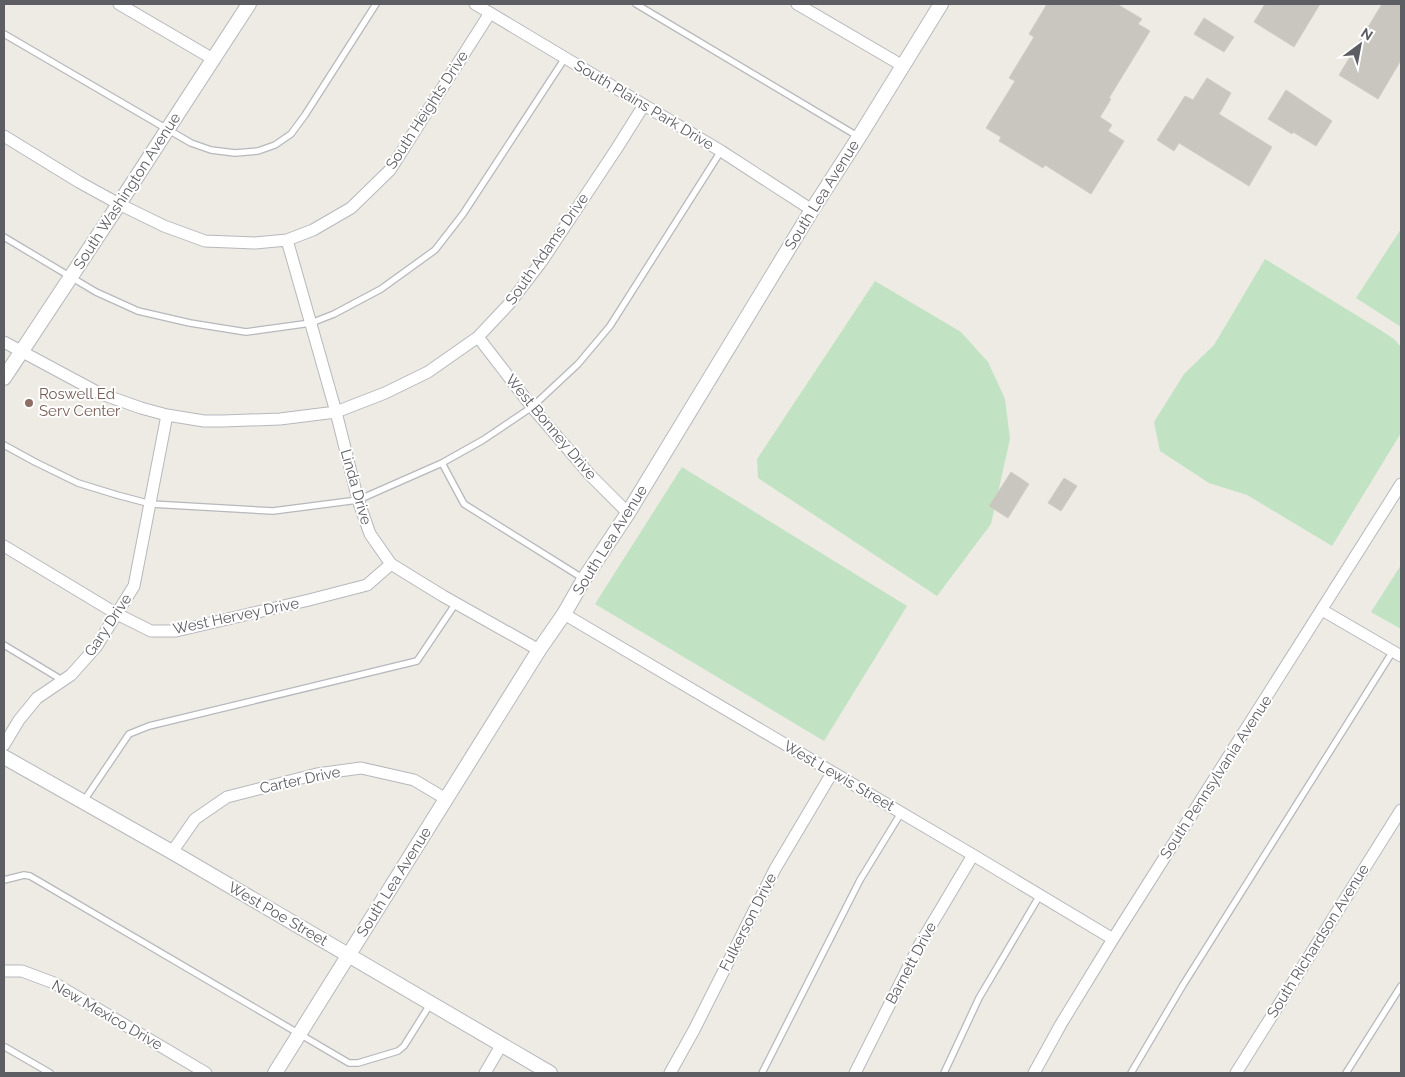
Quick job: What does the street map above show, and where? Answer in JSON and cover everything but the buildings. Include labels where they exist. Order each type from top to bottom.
[{"type":"street","points":[[119,4],[213,59]]},
{"type":"street","name":"South Washington Avenue","points":[[4,378],[249,4]]},
{"type":"street","name":"South Plains Park Drive","points":[[475,4],[720,151],[812,210]]},
{"type":"street","points":[[797,4],[903,66]]},
{"type":"street","name":"South Lea Avenue","points":[[275,1073],[539,650],[628,513],[812,210],[941,4]]},
{"type":"street","name":"South Heights Drive","points":[[4,136],[79,182],[164,226],[206,241],[255,243],[287,240],[313,230],[351,208],[390,170],[490,13]]},
{"type":"street","name":"South Adams Drive","points":[[4,342],[99,393],[167,415],[204,421],[223,421],[280,419],[336,412],[385,393],[428,372],[478,337],[510,304],[542,261],[644,105]]},
{"type":"street","name":"Linda Drive","points":[[287,240],[336,412],[358,500],[370,534],[390,564],[539,650]]},
{"type":"street","name":"West Bonney Drive","points":[[478,337],[532,407],[590,475],[628,513]]},
{"type":"street","name":"Gary Drive","points":[[4,745],[19,720],[37,698],[71,675],[96,647],[134,586],[167,415]]},
{"type":"street","name":"South Pennsylvania Avenue","points":[[1034,1073],[1061,1024],[1113,939],[1401,484]]},
{"type":"street","name":"West Hervey Drive","points":[[4,546],[117,614],[151,631],[176,630],[366,585],[390,564]]},
{"type":"street","points":[[1322,610],[1397,654]]},
{"type":"street","name":"West Lewis Street","points":[[564,614],[1113,939]]},
{"type":"street","name":"West Poe Street","points":[[4,756],[550,1073]]},
{"type":"street","name":"Carter Drive","points":[[172,852],[195,819],[227,797],[317,774],[361,768],[414,780],[446,799]]},
{"type":"street","name":"Fulkerson Drive","points":[[670,1073],[694,1030],[775,869],[832,773]]},
{"type":"street","name":"South Richardson Avenue","points":[[1236,1073],[1401,810]]},
{"type":"street","name":"Barnett Drive","points":[[855,1073],[920,944],[973,856]]},
{"type":"street","name":"New Mexico Drive","points":[[4,971],[22,971],[54,983],[206,1073]]},
{"type":"street","points":[[485,1073],[502,1044]]},
{"type":"lane","points":[[4,34],[191,143],[211,150],[235,153],[258,151],[275,145],[292,134],[376,4]]},
{"type":"lane","points":[[636,4],[859,137]]},
{"type":"lane","points":[[4,237],[96,292],[138,312],[246,332],[310,323],[334,314],[381,289],[435,250],[463,214],[565,58]]},
{"type":"lane","points":[[4,445],[78,483],[151,504],[273,511],[358,500],[442,463],[483,440],[532,407],[578,364],[610,326],[720,151]]},
{"type":"lane","points":[[442,463],[464,504],[584,579]]},
{"type":"lane","points":[[84,802],[129,734],[149,726],[417,661],[456,603]]},
{"type":"lane","points":[[4,645],[62,681]]},
{"type":"lane","points":[[1131,1073],[1183,985],[1397,654]]},
{"type":"lane","points":[[762,1073],[860,880],[901,813]]},
{"type":"lane","points":[[4,880],[24,875],[30,876],[350,1063],[358,1064],[398,1051],[404,1046],[431,1003]]},
{"type":"lane","points":[[944,1073],[979,998],[1040,895]]},
{"type":"lane","points":[[1346,1073],[1401,986]]},
{"type":"lane","points":[[4,1047],[50,1073]]},
{"type":"green space","points":[[1401,229],[1401,327],[1356,298]]},
{"type":"green space","points":[[1265,259],[1382,331],[1394,339],[1401,347],[1401,433],[1332,546],[1247,495],[1209,483],[1160,451],[1154,422],[1184,374],[1214,345]]},
{"type":"green space","points":[[875,281],[961,332],[988,362],[1005,399],[1010,439],[991,524],[937,596],[758,478],[757,459]]},
{"type":"green space","points":[[682,467],[907,606],[824,741],[595,604]]},
{"type":"green space","points":[[1401,565],[1401,629],[1371,612]]},
{"type":"place","name":"Roswell Ed Serv Center","points":[[29,403]]}]
